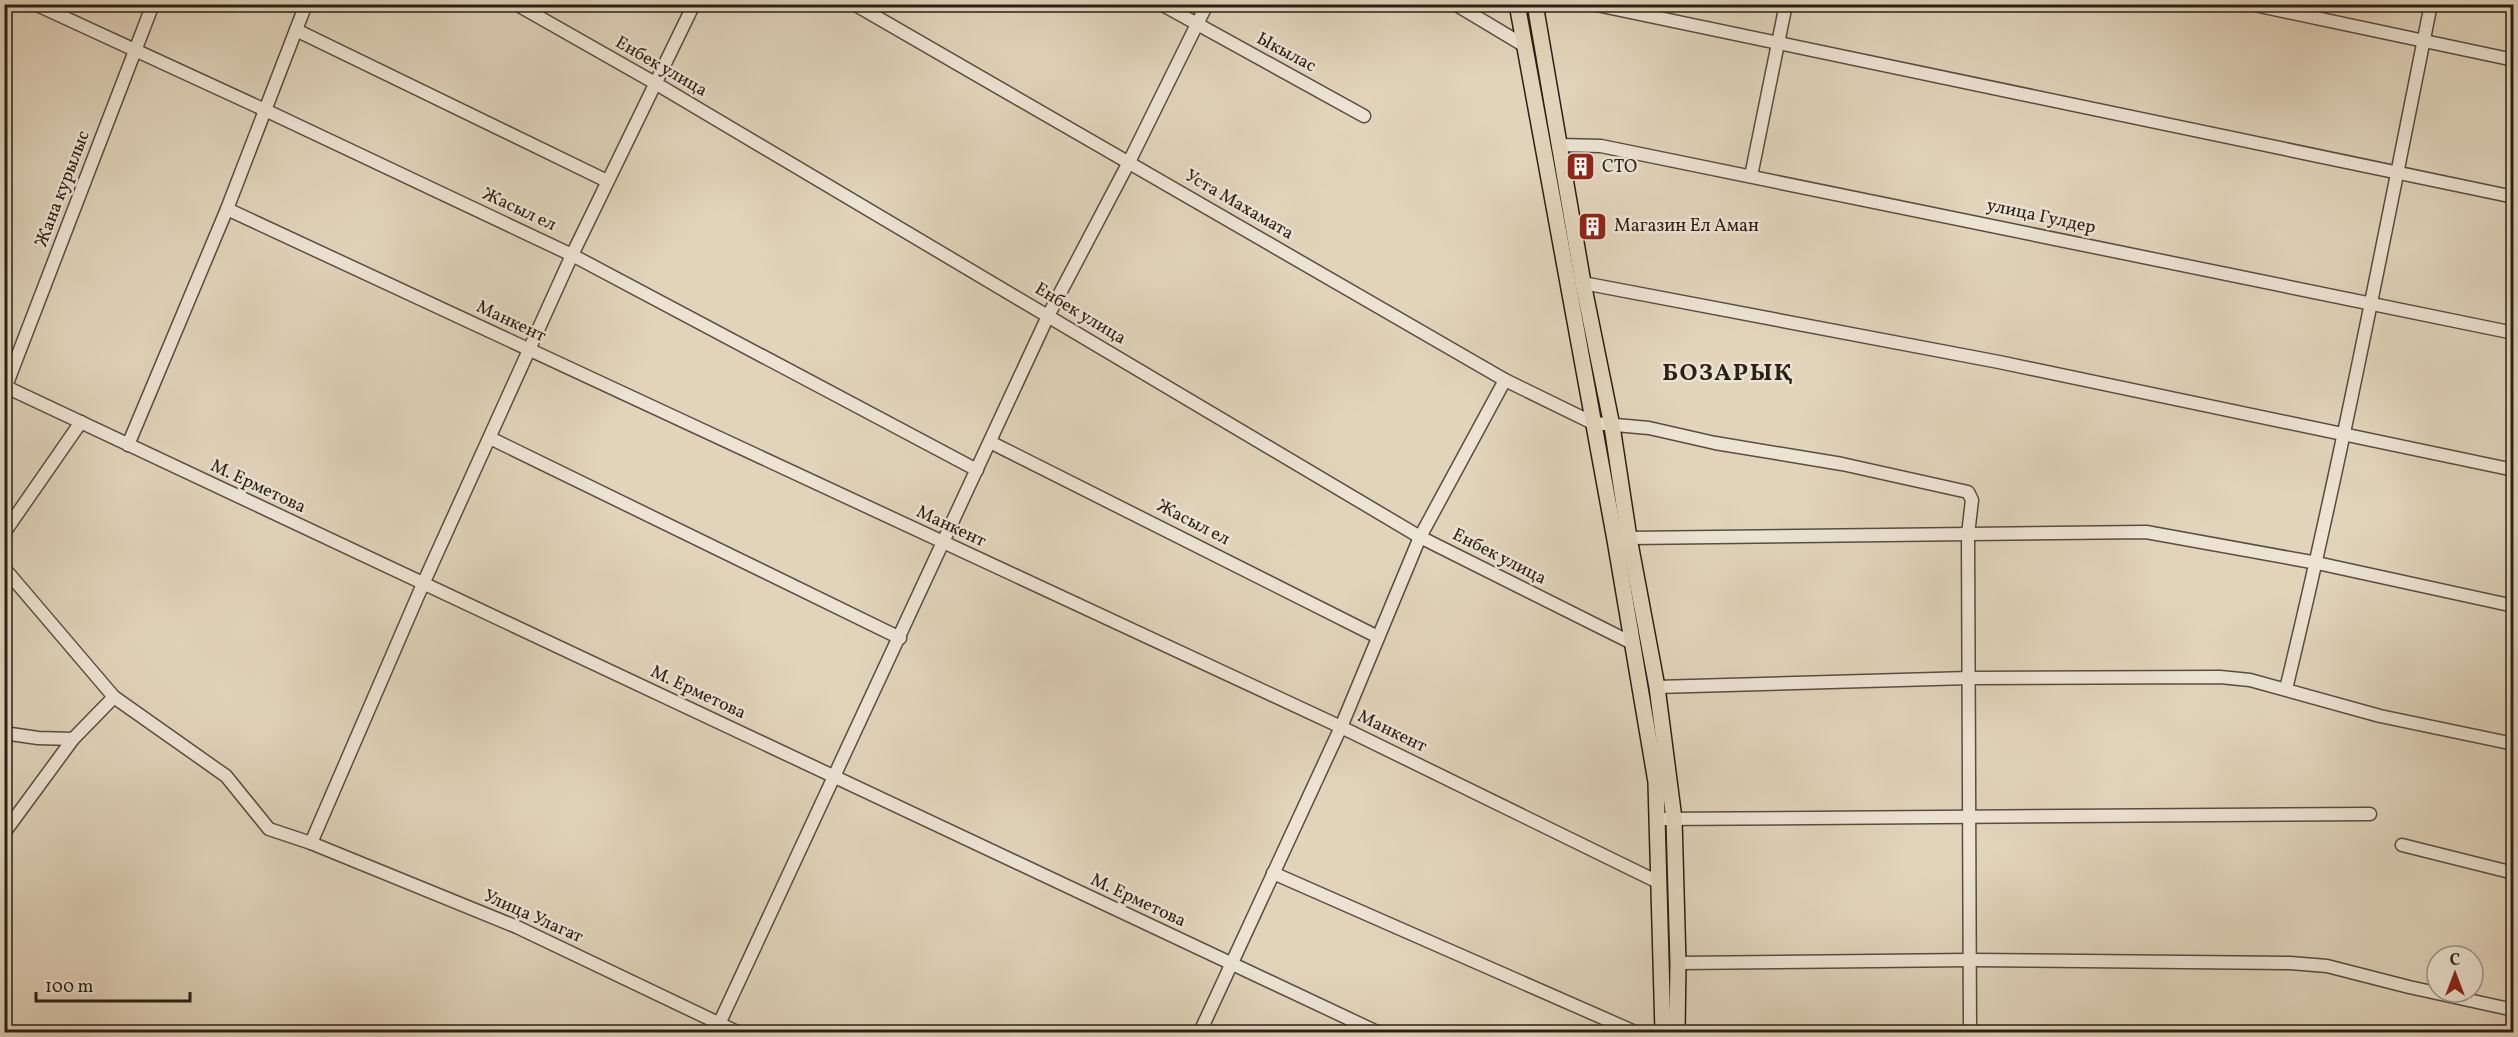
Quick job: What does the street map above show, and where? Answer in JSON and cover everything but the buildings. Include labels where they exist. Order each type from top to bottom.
[{"type":"main road","points":[[1517,4],[1656,782],[1662,1032]]},
{"type":"main road","points":[[1534,4],[1583,283],[1612,426],[1629,538],[1657,687],[1674,819],[1678,963],[1677,1032]]},
{"type":"street","name":"Жасыл ел","points":[[35,4],[572,255],[977,471]]},
{"type":"street","name":"Жана курылыс","points":[[5,386],[153,4]]},
{"type":"street","points":[[128,445],[227,209],[306,4]]},
{"type":"street","name":"Енбек улица","points":[[516,4],[655,83],[1420,537],[1632,643]]},
{"type":"street","points":[[311,843],[423,584],[531,351],[572,255],[694,4]]},
{"type":"street","name":"Уста Махамата","points":[[854,4],[1505,380],[1593,423],[1649,428],[1715,443],[1842,464],[1966,490],[1972,500],[1968,534],[1970,1032]]},
{"type":"street","name":"Ыкылас","points":[[1161,4],[1364,116]]},
{"type":"street","points":[[716,1028],[900,638],[1048,316],[1129,162],[1207,4]]},
{"type":"street","points":[[1455,4],[1525,46]]},
{"type":"street","points":[[1592,4],[2514,197]]},
{"type":"street","points":[[1751,176],[1786,4]]},
{"type":"street","points":[[2250,4],[2514,60]]},
{"type":"street","points":[[2286,689],[2317,563],[2342,434],[2372,304],[2431,4]]},
{"type":"street","points":[[296,30],[607,181]]},
{"type":"street","name":"улица Гулдер","points":[[1560,145],[1601,146],[2514,333]]},
{"type":"street","name":"Манкент","points":[[227,209],[1341,727],[1658,882]]},
{"type":"street","points":[[1583,283],[1999,362],[2514,470]]},
{"type":"street","points":[[1200,1032],[1341,727],[1420,537],[1505,380]]},
{"type":"street","name":"М. Ерметова","points":[[5,386],[1377,1032]]},
{"type":"street","points":[[4,533],[81,422]]},
{"type":"street","points":[[490,438],[900,638]]},
{"type":"street","name":"Жасыл ел","points":[[990,442],[1378,637]]},
{"type":"street","points":[[1629,538],[2146,532],[2317,563],[2514,606]]},
{"type":"street","name":"Улица Улагат","points":[[4,567],[114,697],[226,776],[269,830],[311,843],[517,927],[716,1028],[737,1032]]},
{"type":"street","points":[[1657,687],[1969,678],[2220,677],[2250,680],[2380,716],[2514,744]]},
{"type":"street","points":[[4,833],[73,739],[114,697]]},
{"type":"street","points":[[4,733],[38,738],[73,739]]},
{"type":"street","points":[[1656,819],[2370,814]]},
{"type":"street","points":[[2402,845],[2514,873]]},
{"type":"street","points":[[1273,873],[1635,1032]]},
{"type":"street","points":[[1678,963],[1970,960],[2290,963],[2327,966],[2514,1010]]},
{"type":"place","name":"СТО","points":[[1581,167]]},
{"type":"place","name":"Магазин Ел Аман","points":[[1593,226]]},
{"type":"district","name":"БОЗАРЫҚ","points":[[1728,374]]}]
